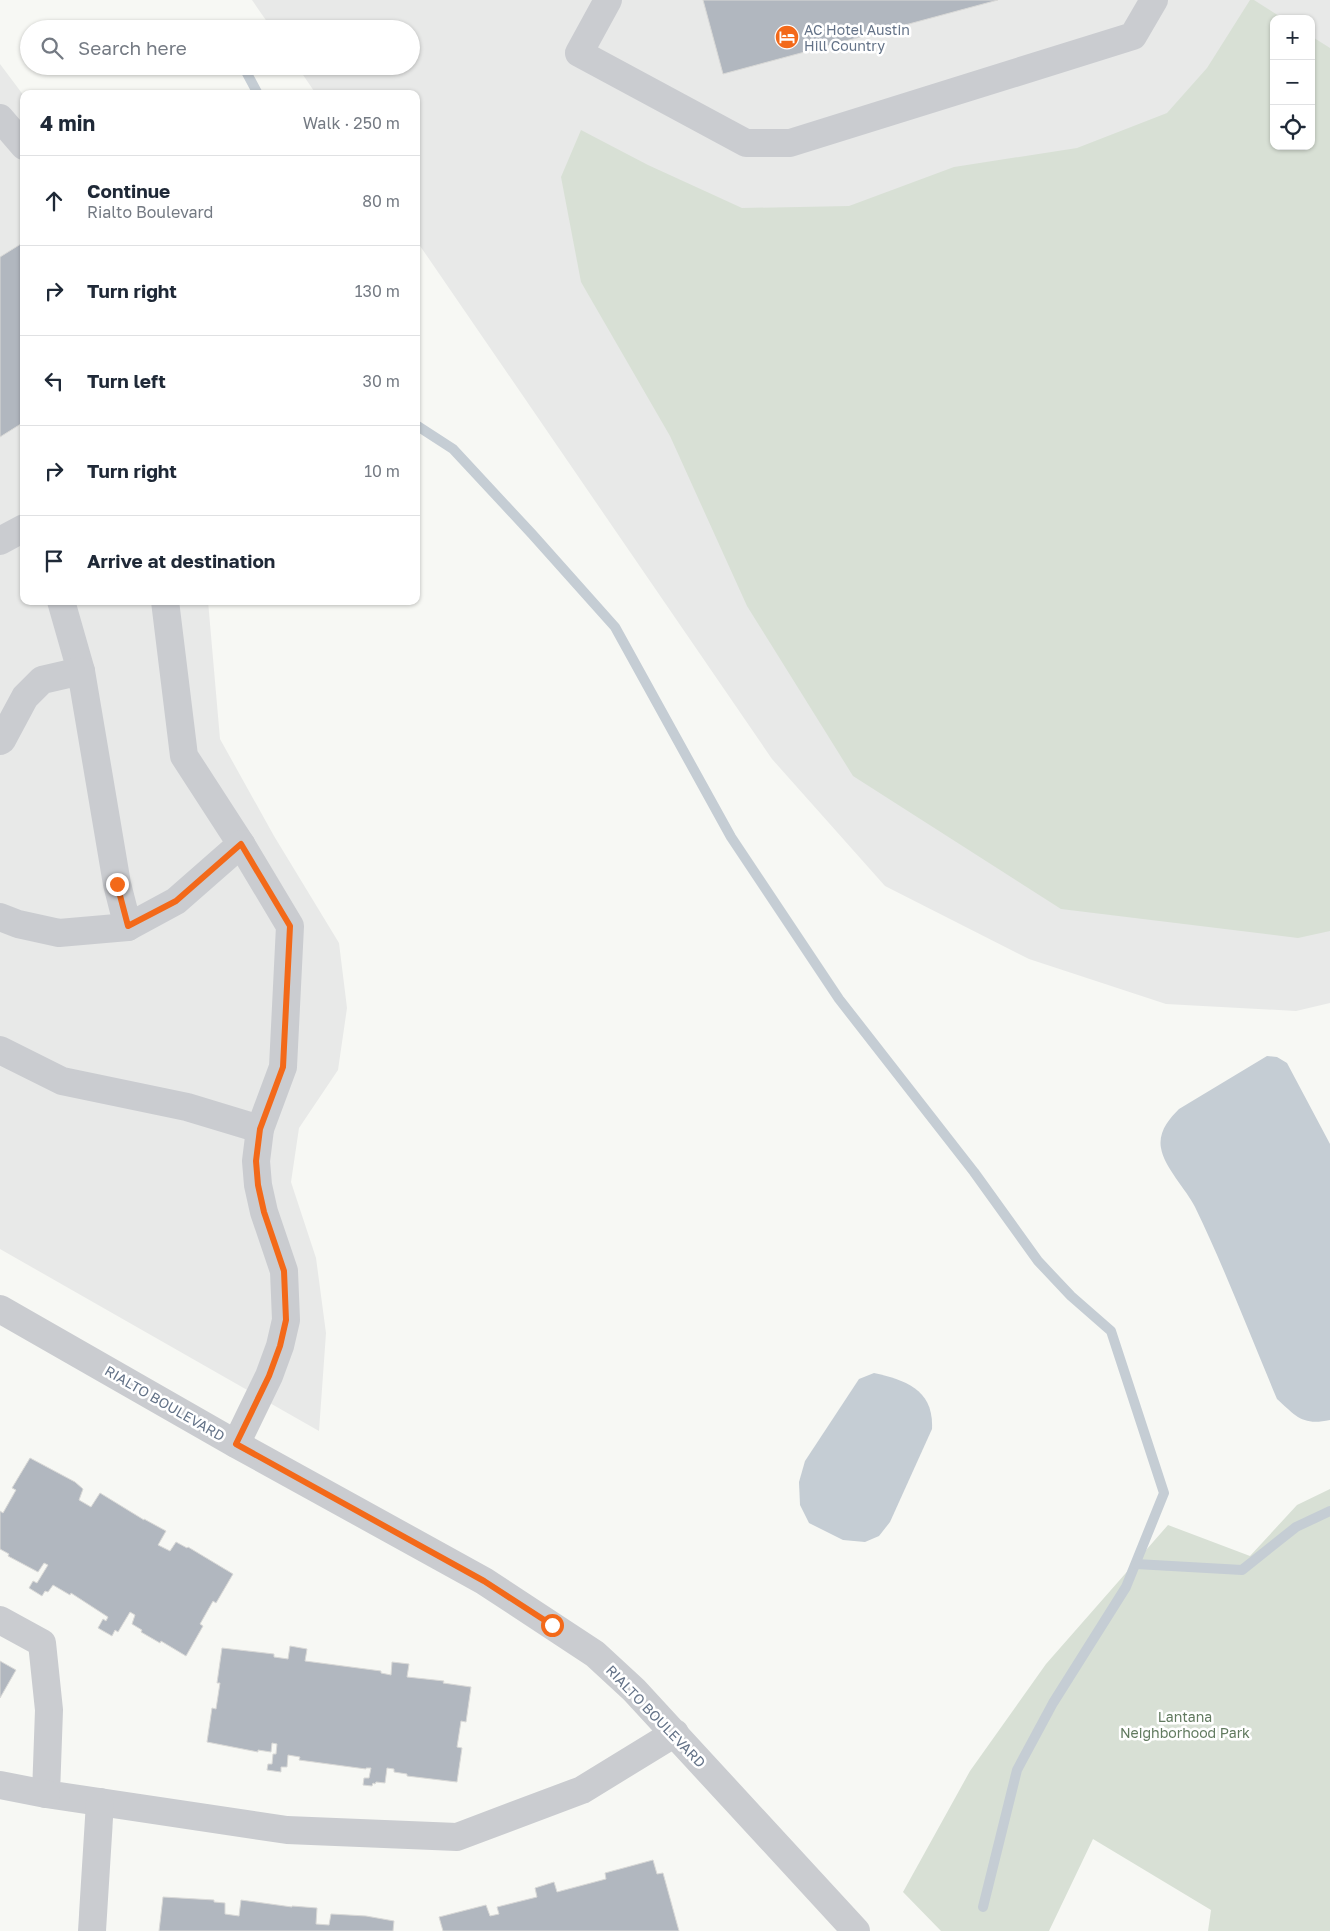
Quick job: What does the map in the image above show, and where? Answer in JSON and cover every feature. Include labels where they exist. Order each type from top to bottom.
[{"type":"street","points":[[608,0],[579,53],[746,143],[790,142],[1133,36],[1154,0]]},
{"type":"street","points":[[0,118],[20,141]]},
{"type":"street","points":[[0,541],[20,530]]},
{"type":"street","points":[[62,605],[81,671],[117,884],[128,926]]},
{"type":"street","points":[[165,605],[184,756],[241,844],[290,926],[283,1067],[260,1129],[256,1161],[258,1185],[273,1242],[284,1271],[286,1320],[280,1346],[269,1376],[236,1444]]},
{"type":"street","points":[[0,741],[25,697],[42,680],[81,671]]},
{"type":"street","points":[[0,916],[18,924],[58,933],[128,926],[176,901],[241,844]]},
{"type":"street","points":[[0,1050],[62,1082],[188,1107],[260,1129]]},
{"type":"street","name":"RIALTO BOULEVARD","points":[[0,1309],[236,1444],[484,1581],[595,1654],[634,1690],[675,1733],[846,1928]]},
{"type":"street","points":[[0,1620],[42,1643],[49,1710],[46,1794]]},
{"type":"street","points":[[0,1785],[46,1794],[287,1830],[457,1837],[582,1790],[675,1733]]},
{"type":"street","points":[[92,1931],[100,1802]]},
{"type":"shaded area","points":[[252,0],[1330,0],[1330,1003],[1296,1011],[1166,1004],[1029,959],[885,886],[772,759],[420,246],[420,90],[313,90],[303,75],[420,75],[420,20],[266,20]]},
{"type":"shaded area","points":[[0,64],[20,91],[20,605],[208,605],[220,739],[274,836],[339,943],[347,1008],[338,1070],[299,1128],[291,1182],[316,1258],[326,1333],[319,1431],[0,1249]]},
{"type":"shaded area","points":[[1267,1056],[1277,1057],[1287,1063],[1330,1144],[1330,1420],[1320,1422],[1300,1418],[1277,1399],[1206,1230],[1191,1200],[1166,1163],[1161,1148],[1163,1131],[1179,1109]]},
{"type":"shaded area","points":[[874,1373],[897,1379],[916,1389],[928,1405],[932,1429],[890,1522],[879,1536],[865,1542],[843,1540],[809,1523],[800,1505],[799,1482],[805,1461],[859,1379]]},
{"type":"green space","points":[[1250,0],[1254,0],[1278,15],[1270,15],[1270,150],[1315,150],[1315,39],[1330,48],[1330,931],[1298,938],[1061,909],[853,776],[747,606],[670,436],[581,282],[561,177],[581,130],[648,165],[742,208],[849,206],[954,167],[1077,148],[1167,113],[1207,68]]},
{"type":"green space","name":"Lantana Neighborhood Park","points":[[1330,1489],[1330,1931],[1208,1931],[1211,1910],[1093,1839],[1049,1931],[941,1931],[903,1892],[970,1771],[1046,1664],[1168,1525],[1250,1556],[1297,1505]]},
{"type":"building","name":"AC Hotel Austin Hill Country","points":[[703,0],[998,0],[723,74]]},
{"type":"building","points":[[20,244],[20,424],[0,437],[0,257]]},
{"type":"building","points":[[30,1458],[75,1482],[83,1489],[79,1500],[91,1507],[100,1493],[166,1531],[158,1545],[170,1551],[176,1542],[188,1547],[233,1574],[216,1603],[213,1601],[200,1624],[203,1626],[186,1656],[141,1632],[142,1630],[132,1624],[135,1615],[130,1612],[118,1632],[115,1630],[112,1636],[98,1628],[103,1619],[106,1621],[108,1617],[71,1593],[70,1595],[53,1585],[42,1596],[29,1588],[33,1581],[37,1583],[48,1565],[44,1563],[38,1572],[8,1556],[9,1554],[0,1549],[0,1511],[3,1513],[16,1490],[12,1488]]},
{"type":"building","points":[[290,1646],[307,1649],[305,1661],[381,1671],[381,1673],[391,1675],[392,1662],[409,1664],[407,1677],[444,1681],[443,1683],[471,1687],[466,1722],[461,1721],[457,1747],[462,1748],[457,1782],[407,1776],[407,1774],[394,1772],[394,1769],[387,1768],[385,1783],[376,1782],[372,1786],[363,1785],[364,1778],[369,1778],[371,1768],[366,1769],[299,1760],[300,1757],[288,1755],[287,1767],[281,1767],[281,1772],[267,1770],[268,1764],[272,1764],[273,1754],[276,1754],[277,1744],[272,1743],[271,1752],[258,1750],[258,1752],[207,1742],[212,1708],[216,1709],[220,1683],[217,1683],[222,1648],[274,1654],[274,1657],[288,1659]]},
{"type":"building","points":[[0,1661],[16,1670],[0,1698]]},
{"type":"building","points":[[653,1860],[657,1874],[663,1873],[679,1931],[443,1931],[439,1917],[486,1905],[490,1916],[499,1914],[497,1907],[537,1897],[535,1888],[554,1882],[557,1892],[606,1879],[605,1873]]},
{"type":"building","points":[[163,1897],[214,1900],[214,1902],[225,1903],[225,1914],[239,1916],[241,1900],[292,1907],[317,1908],[316,1924],[329,1925],[331,1914],[366,1916],[394,1921],[393,1931],[159,1931]]},
{"type":"waterway","points":[[248,75],[256,90]]},
{"type":"waterway","points":[[420,428],[453,449],[615,627],[731,837],[839,999],[974,1172],[1038,1261],[1071,1296],[1111,1331],[1164,1493],[1126,1587],[1053,1703],[1017,1770],[983,1907]]},
{"type":"waterway","points":[[1136,1564],[1242,1570],[1296,1527],[1330,1511]]},
{"type":"place","name":"AC Hotel Austin Hill Country","points":[[787,37]]},
{"type":"route","points":[[117,884],[128,926],[176,901],[241,844],[290,926],[283,1067],[260,1129],[256,1161],[258,1185],[264,1212],[284,1271],[286,1320],[280,1346],[269,1376],[236,1444],[484,1581],[552,1625]]}]
